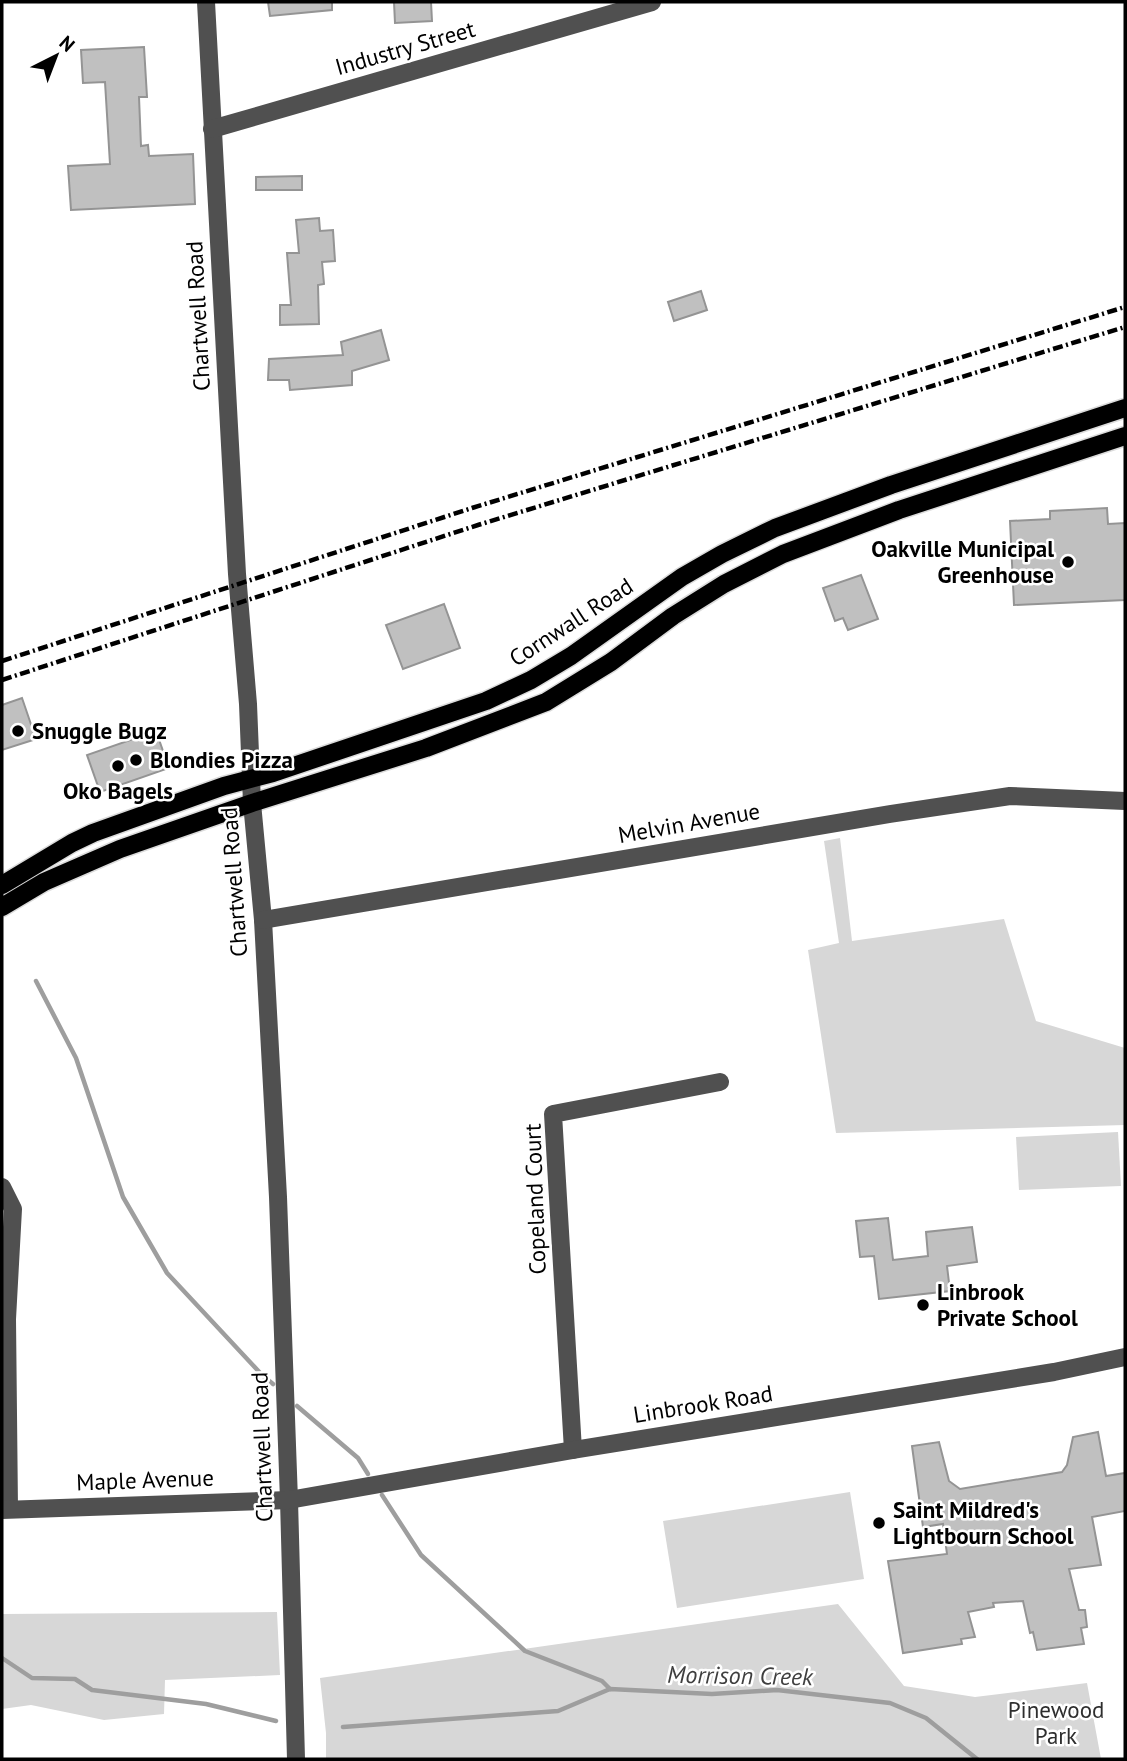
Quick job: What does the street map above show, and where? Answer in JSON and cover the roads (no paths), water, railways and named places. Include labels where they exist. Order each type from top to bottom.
[{"type":"main road","name":"Cornwall Road","points":[[2,885],[72,843],[224,786],[285,769],[486,701],[531,680],[571,656],[682,577],[775,528],[891,485],[1125,408]]},
{"type":"main road","points":[[2,907],[44,882],[120,849],[252,803],[426,748],[546,702],[611,662],[683,609],[724,584],[783,554],[899,510],[1125,436]]},
{"type":"street","name":"Chartwell Road","points":[[206,2],[237,574],[248,704],[252,803],[263,920],[278,1197],[296,1759]]},
{"type":"street","name":"Industry Street","points":[[212,129],[652,2]]},
{"type":"street","name":"Melvin Avenue","points":[[263,920],[1010,796],[1125,801]]},
{"type":"street","name":"Copeland Court","points":[[573,1450],[553,1114],[720,1082]]},
{"type":"street","points":[[2,1187],[13,1209],[4,1319],[6,1510]]},
{"type":"street","name":"Linbrook Road","points":[[289,1500],[573,1450],[1054,1372],[1125,1357]]},
{"type":"street","name":"Maple Avenue","points":[[6,1510],[289,1500]]},
{"type":"waterway","points":[[36,981],[76,1058],[123,1197],[167,1273],[273,1384]]},
{"type":"waterway","points":[[297,1406],[358,1458],[368,1474]]},
{"type":"waterway","points":[[382,1495],[421,1555],[525,1651],[602,1681],[610,1689]]},
{"type":"waterway","points":[[2,1658],[32,1678],[75,1679],[92,1690],[206,1704],[276,1721]]},
{"type":"waterway","name":"Morrison Creek","points":[[343,1727],[558,1711],[610,1689],[712,1694],[777,1690],[890,1703],[926,1718],[977,1759]]},
{"type":"railway","points":[[2,661],[472,508],[1125,307]]},
{"type":"railway","points":[[2,680],[478,525],[1125,327]]},
{"type":"place","name":"Oakville Municipal Greenhouse","points":[[1068,562]]},
{"type":"place","name":"Snuggle Bugz","points":[[18,731]]},
{"type":"place","name":"Blondies Pizza","points":[[136,760]]},
{"type":"place","name":"Oko Bagels","points":[[118,766]]},
{"type":"place","name":"Linbrook Private School","points":[[923,1305]]},
{"type":"place","name":"Saint Mildred's Lightbourn School","points":[[879,1523]]},
{"type":"park label","name":"Pinewood Park","points":[[1056,1723]]}]
